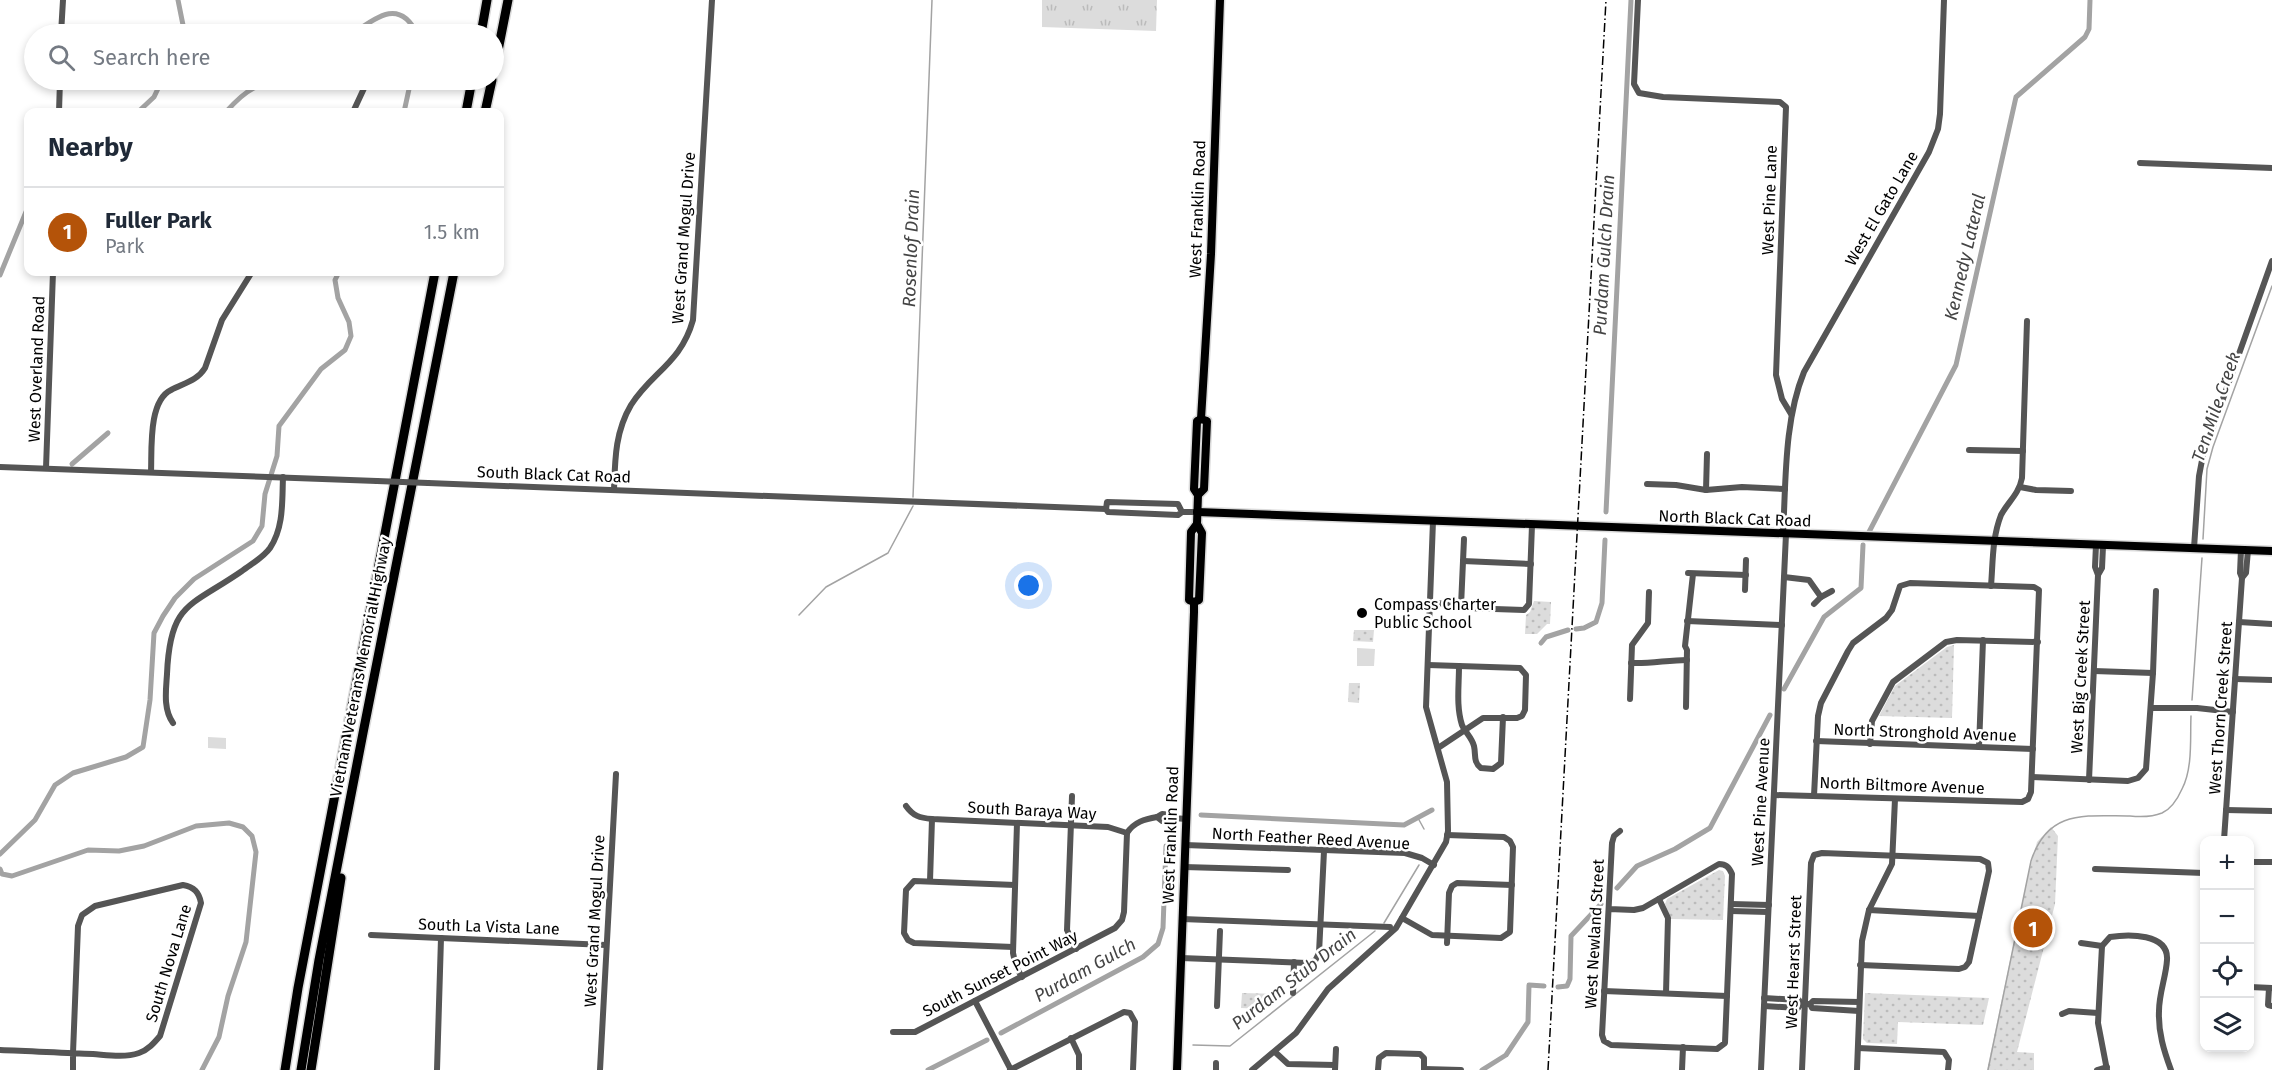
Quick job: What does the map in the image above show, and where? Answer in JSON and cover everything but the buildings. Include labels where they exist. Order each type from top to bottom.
[{"type":"highway","points":[[483,24],[487,0]]},
{"type":"highway","points":[[503,24],[508,0]]},
{"type":"highway","points":[[467,108],[470,90]]},
{"type":"highway","points":[[486,108],[490,90]]},
{"type":"highway","name":"Vietnam Veterans Memorial Highway","points":[[285,1070],[298,988],[434,276]]},
{"type":"highway","name":"Vietnam Veterans Memorial Highway","points":[[301,1070],[319,960],[453,276]]},
{"type":"highway","points":[[311,1070],[363,733]]},
{"type":"main road","name":"West Franklin Road","points":[[1177,1070],[1194,602],[1199,600],[1202,533],[1197,524],[1197,512],[1198,495],[1204,489],[1207,421],[1201,419],[1211,254],[1220,0]]},
{"type":"main road","name":"North Black Cat Road","points":[[1197,512],[2272,551]]},
{"type":"street","points":[[62,24],[63,0]]},
{"type":"street","name":"West Grand Mogul Drive","points":[[614,490],[616,445],[625,417],[640,393],[679,352],[693,320],[712,0]]},
{"type":"street","name":"West Pine Lane","points":[[1638,0],[1634,84],[1639,93],[1663,98],[1780,102],[1786,107],[1776,375],[1782,399],[1792,415]]},
{"type":"street","name":"West El Gato Lane","points":[[1792,415],[1794,396],[1804,372],[1929,152],[1935,137],[1940,114],[1944,0]]},
{"type":"street","points":[[59,108],[60,90]]},
{"type":"street","points":[[355,108],[363,90]]},
{"type":"street","points":[[2140,163],[2272,168]]},
{"type":"street","points":[[2194,548],[2203,455],[2272,261]]},
{"type":"street","name":"West Overland Road","points":[[46,468],[53,276]]},
{"type":"street","points":[[151,472],[155,412],[160,398],[201,375],[222,320],[250,276]]},
{"type":"street","points":[[1991,586],[1994,541],[2002,513],[2020,487],[2027,321]]},
{"type":"street","points":[[1784,534],[1785,489],[1792,415]]},
{"type":"street","points":[[1969,450],[2023,451]]},
{"type":"street","points":[[1706,490],[1707,454]]},
{"type":"street","name":"South Black Cat Road","points":[[0,467],[1106,509],[1108,512],[1178,515],[1182,512],[1197,512]]},
{"type":"street","points":[[173,723],[168,713],[166,694],[168,651],[174,625],[195,599],[237,574],[270,548],[280,523],[283,477]]},
{"type":"street","points":[[1647,484],[1676,485],[1706,490],[1742,487],[1785,489]]},
{"type":"street","points":[[2020,487],[2071,492]]},
{"type":"street","name":"South Black Cat Road","points":[[1106,509],[1107,502],[1178,504],[1182,512]]},
{"type":"street","points":[[1252,1070],[1296,1033],[1328,989],[1389,935],[1402,918],[1443,849],[1447,836],[1447,782],[1426,707],[1433,521]]},
{"type":"street","points":[[1430,603],[1465,608],[1522,610],[1526,608],[1529,604],[1532,525]]},
{"type":"street","name":"West Pine Avenue","points":[[1761,1070],[1782,625],[1784,534]]},
{"type":"street","points":[[1461,606],[1464,539]]},
{"type":"street","name":"West Big Creek Street","points":[[2089,780],[2098,575],[2102,568],[2100,545]]},
{"type":"street","name":"West Thorn Creek Street","points":[[2224,836],[2242,578],[2246,573],[2244,550]]},
{"type":"street","points":[[1745,590],[1746,560]]},
{"type":"street","points":[[1463,561],[1531,564]]},
{"type":"street","points":[[1686,707],[1687,650],[1685,646],[1690,573],[1746,575]]},
{"type":"street","points":[[1784,577],[1809,580],[1821,597]]},
{"type":"street","points":[[1814,796],[1816,741],[1821,704],[1853,643],[1886,618],[1892,610],[1900,586],[1910,583],[2039,590],[2032,777],[2128,782],[2142,775],[2148,764],[2156,591]]},
{"type":"street","points":[[1814,604],[1832,591]]},
{"type":"street","points":[[1629,699],[1632,645],[1648,623],[1649,592]]},
{"type":"street","points":[[1687,621],[1782,625]]},
{"type":"street","points":[[2239,622],[2272,624]]},
{"type":"street","points":[[1870,744],[1872,721],[1890,686],[1897,677],[1946,642],[1957,639],[2038,642]]},
{"type":"street","points":[[1979,747],[1983,640]]},
{"type":"street","points":[[1631,663],[1650,664],[1663,660],[1687,660]]},
{"type":"street","points":[[1428,665],[1520,669],[1525,671],[1527,677],[1525,710],[1522,716],[1484,718],[1438,748]]},
{"type":"street","points":[[1459,666],[1459,710],[1464,730],[1474,744],[1476,763],[1479,767],[1491,770],[1498,767],[1501,761],[1503,717]]},
{"type":"street","points":[[2094,671],[2153,673]]},
{"type":"street","points":[[2235,679],[2272,680]]},
{"type":"street","points":[[2151,708],[2197,708],[2233,712]]},
{"type":"street","name":"North Stronghold Avenue","points":[[1816,741],[2033,749]]},
{"type":"street","name":"West Grand Mogul Drive","points":[[600,1070],[616,774]]},
{"type":"street","name":"North Biltmore Avenue","points":[[1774,795],[2022,802],[2028,799],[2031,792],[2032,777]]},
{"type":"street","points":[[1072,796],[1067,930],[1076,949]]},
{"type":"street","points":[[1857,1070],[1862,941],[1869,910],[1889,870],[1895,799]]},
{"type":"street","name":"South Baraya Way","points":[[906,806],[919,818],[1108,827],[1127,833]]},
{"type":"street","points":[[2226,810],[2272,811]]},
{"type":"street","points":[[1127,833],[1142,820],[1162,814],[1186,819]]},
{"type":"street","points":[[930,881],[932,819]]},
{"type":"street","points":[[1017,823],[1013,947],[1014,960],[1022,977]]},
{"type":"street","name":"West Newland Street","points":[[1620,831],[1614,836],[1612,843],[1602,1035],[1604,1041],[1611,1045],[1683,1047]]},
{"type":"street","name":"South Sunset Point Way","points":[[892,1032],[915,1032],[1117,926],[1124,912],[1127,833]]},
{"type":"street","points":[[1402,918],[1426,933],[1447,939],[1501,938],[1508,934],[1511,927],[1514,847],[1504,837],[1447,836]]},
{"type":"street","name":"North Feather Reed Avenue","points":[[1185,845],[1405,853],[1422,858],[1434,865]]},
{"type":"street","points":[[1180,958],[1315,961],[1319,954],[1324,851]]},
{"type":"street","name":"West Hearst Street","points":[[1802,1070],[1811,863],[1814,855],[1822,853],[1892,855]]},
{"type":"street","points":[[1860,965],[1959,969],[1965,967],[1969,962],[1989,871],[1988,863],[1980,859],[1892,855]]},
{"type":"street","points":[[2254,862],[2272,862]]},
{"type":"street","points":[[1609,909],[1639,909],[1719,864],[1727,866],[1732,874],[1725,1043],[1717,1049],[1683,1047],[1682,1070]]},
{"type":"street","points":[[1184,867],[1288,870]]},
{"type":"street","points":[[2095,869],[2200,873]]},
{"type":"street","points":[[1013,947],[914,943],[908,940],[904,933],[906,890],[911,883],[917,880],[1015,885]]},
{"type":"street","points":[[1447,939],[1449,893],[1452,886],[1457,883],[1512,885]]},
{"type":"street","name":"South Nova Lane","points":[[0,1050],[125,1056],[140,1053],[151,1046],[160,1036],[201,903],[198,892],[183,885],[90,908],[82,915],[78,926],[73,1053]]},
{"type":"street","points":[[1659,899],[1667,912],[1669,924],[1666,993]]},
{"type":"street","points":[[1731,907],[1769,909]]},
{"type":"street","points":[[1869,910],[1979,916]]},
{"type":"street","points":[[1182,919],[1390,927]]},
{"type":"street","points":[[1217,1006],[1220,931]]},
{"type":"street","name":"South La Vista Lane","points":[[371,935],[606,945]]},
{"type":"street","points":[[2097,1070],[2107,1069],[2100,1039],[2098,1013],[2102,946],[2110,937],[2147,937],[2157,940],[2165,948],[2168,959],[2161,989],[2159,1018],[2161,1039],[2171,1070]]},
{"type":"street","points":[[436,1070],[441,938]]},
{"type":"street","points":[[2081,943],[2102,946]]},
{"type":"street","points":[[1293,993],[1294,962]]},
{"type":"street","points":[[2254,987],[2270,988],[2268,1005],[2272,1006]]},
{"type":"street","points":[[1604,991],[1727,996]]},
{"type":"street","points":[[1764,998],[1799,1000],[1812,1008],[1859,1011]]},
{"type":"street","points":[[975,1001],[1011,1070],[1119,1013],[1130,1013],[1135,1022],[1133,1070]]},
{"type":"street","points":[[1764,1006],[1798,1008],[1813,1001],[1859,1002]]},
{"type":"street","points":[[2062,1014],[2069,1011],[2098,1013]]},
{"type":"street","points":[[1071,1038],[1079,1055],[1079,1070]]},
{"type":"street","points":[[1858,1048],[1944,1052],[1948,1056],[1948,1070]]},
{"type":"street","points":[[1275,1052],[1288,1067],[1335,1067],[1336,1049]]},
{"type":"street","points":[[73,1053],[73,1070]]},
{"type":"street","points":[[1378,1070],[1380,1055],[1386,1053],[1417,1053],[1422,1056],[1424,1069],[1461,1070]]},
{"type":"green space","points":[[1042,0],[1157,0],[1156,31],[1042,27]]},
{"type":"green space","points":[[1534,601],[1551,602],[1550,624],[1547,624],[1537,634],[1525,634],[1526,615],[1530,612]]},
{"type":"green space","points":[[1354,630],[1374,630],[1373,642],[1353,641]]},
{"type":"green space","points":[[1954,645],[1952,718],[1879,716],[1895,686],[1947,647]]},
{"type":"green space","points":[[1357,648],[1375,649],[1374,666],[1357,666]]},
{"type":"green space","points":[[1349,683],[1360,683],[1359,703],[1348,702]]},
{"type":"green space","points":[[208,737],[226,738],[226,749],[208,748]]},
{"type":"green space","points":[[2051,827],[2058,836],[2055,904],[2017,1052],[2034,1053],[2034,1070],[1987,1070],[2028,875],[2037,842]]},
{"type":"green space","points":[[1719,870],[1723,871],[1725,876],[1723,920],[1671,919],[1665,904],[1667,899]]},
{"type":"green space","points":[[1242,993],[1281,994],[1280,998],[1265,1009],[1241,1008]]},
{"type":"green space","points":[[1865,993],[1989,998],[1983,1025],[1898,1022],[1897,1044],[1867,1043],[1863,1039]]},
{"type":"waterway","points":[[178,0],[183,24]]},
{"type":"waterway","name":"Rosenlof Drain","points":[[913,497],[932,0]]},
{"type":"waterway","name":"Purdam Gulch Drain","points":[[1606,512],[1631,0]]},
{"type":"waterway","name":"Kennedy Lateral","points":[[1869,532],[1956,365],[2016,97],[2085,37],[2089,29],[2090,0]]},
{"type":"waterway","points":[[368,24],[380,16],[389,14],[404,17],[412,24]]},
{"type":"waterway","points":[[142,108],[154,97],[157,90]]},
{"type":"waterway","points":[[230,108],[250,90]]},
{"type":"waterway","points":[[405,108],[409,90]]},
{"type":"waterway","points":[[0,275],[24,217]]},
{"type":"waterway","points":[[0,854],[35,820],[55,785],[73,773],[126,757],[143,747],[150,700],[154,633],[175,598],[194,579],[253,541],[262,526],[265,494],[277,456],[279,426],[321,369],[345,350],[351,336],[349,322],[338,298],[335,280],[337,276]]},
{"type":"waterway","name":"Ten Mile Creek","points":[[2203,539],[2207,469],[2272,286]]},
{"type":"waterway","points":[[72,464],[108,433]]},
{"type":"waterway","name":"Rosenlof Drain","points":[[799,615],[826,587],[888,553],[913,506]]},
{"type":"waterway","name":"Purdam Gulch","points":[[1576,629],[1596,622],[1602,603],[1605,540]]},
{"type":"waterway","name":"Kennedy Lateral","points":[[1784,689],[1824,617],[1861,588],[1863,545]]},
{"type":"waterway","name":"Ten Mile Creek","points":[[2192,700],[2202,558]]},
{"type":"waterway","name":"Purdam Gulch","points":[[1541,643],[1546,637],[1568,630]]},
{"type":"waterway","name":"Kennedy Lateral","points":[[1617,888],[1637,866],[1675,849],[1710,828],[1770,715]]},
{"type":"waterway","name":"Ten Mile Creek","points":[[1988,1070],[2031,861],[2038,844],[2047,832],[2070,819],[2098,816],[2142,817],[2162,813],[2168,809],[2174,803],[2186,781],[2190,753],[2191,716]]},
{"type":"waterway","name":"Purdam Gulch","points":[[1201,815],[1404,825],[1432,810]]},
{"type":"waterway","name":"Purdam Stub Drain","points":[[1418,818],[1424,829]]},
{"type":"waterway","points":[[0,869],[2,874],[12,876],[88,850],[119,851],[144,846],[196,826],[229,823],[243,827],[252,836],[256,852],[246,942],[228,996],[219,1037],[202,1070]]},
{"type":"waterway","name":"Purdam Gulch","points":[[1001,1033],[1143,957],[1158,944],[1163,928],[1166,846]]},
{"type":"waterway","name":"Purdam Stub Drain","points":[[1384,923],[1419,865]]},
{"type":"waterway","name":"Kennedy Lateral","points":[[1558,987],[1567,986],[1570,979],[1571,936],[1601,904]]},
{"type":"waterway","name":"Purdam Stub Drain","points":[[1193,1045],[1230,1046],[1375,931]]},
{"type":"waterway","name":"Kennedy Lateral","points":[[1482,1070],[1506,1055],[1528,1022],[1529,985],[1544,986]]},
{"type":"waterway","name":"Purdam Gulch","points":[[928,1070],[987,1040]]},
{"type":"railway","points":[[1548,1070],[1606,0]]},
{"type":"place","name":"Compass Charter Public School","points":[[1362,613]]},
{"type":"place","name":"Fuller Park","points":[[2033,928]]}]
